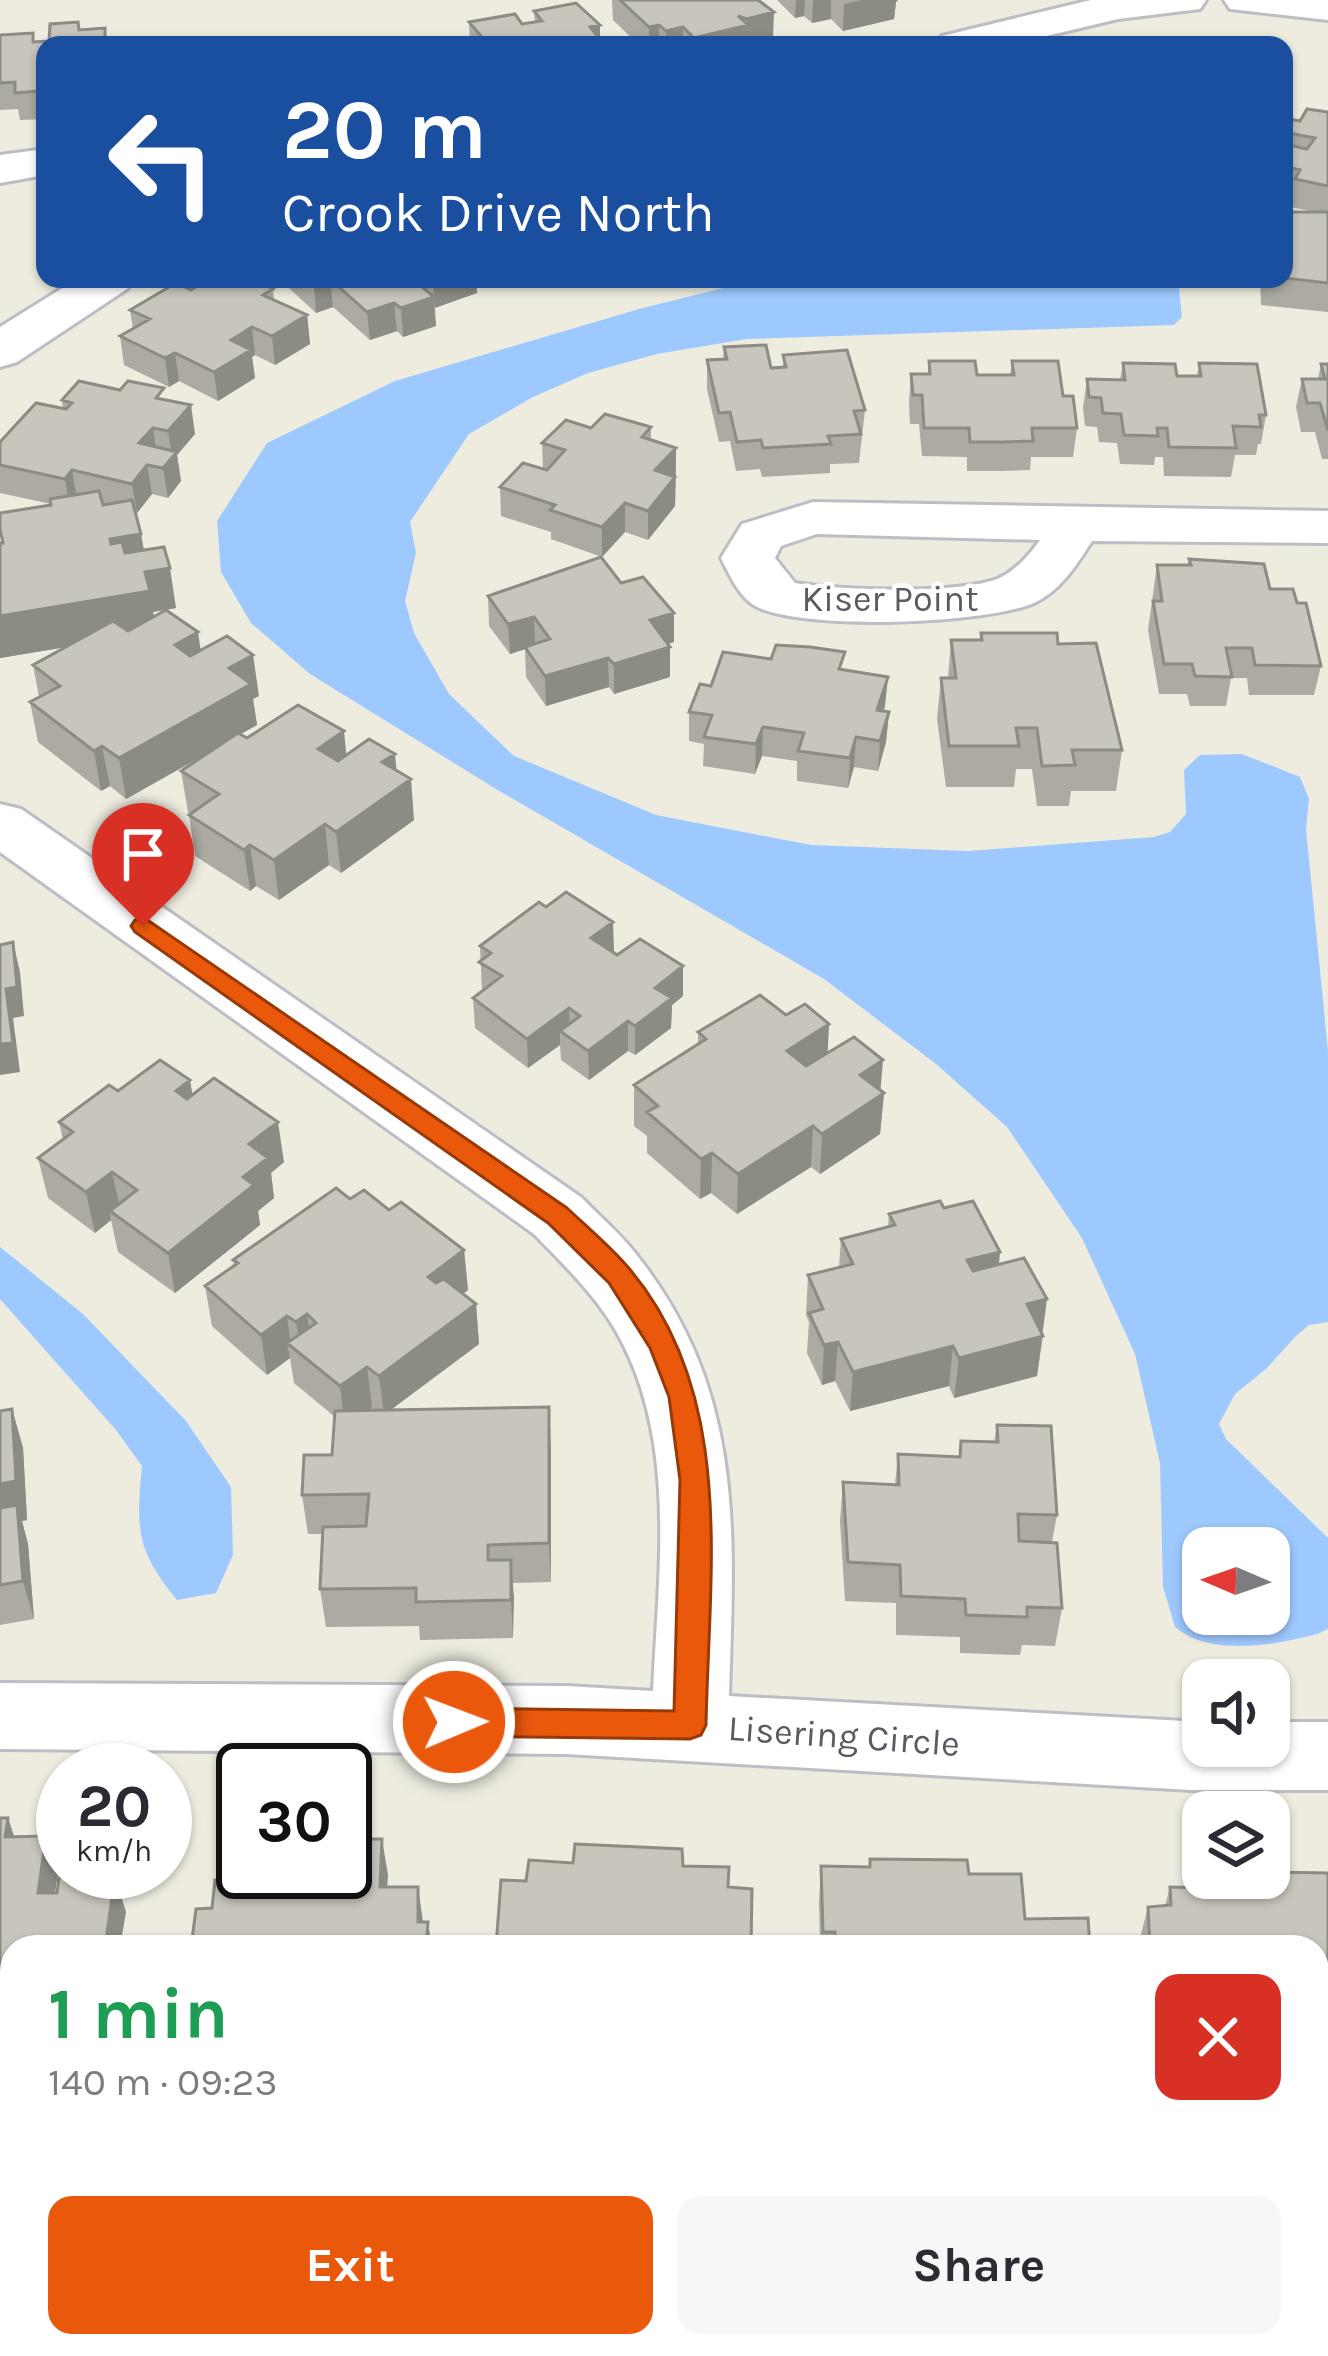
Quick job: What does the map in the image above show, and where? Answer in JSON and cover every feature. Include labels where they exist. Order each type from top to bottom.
[{"type":"street","points":[[994,36],[1118,6],[1185,0]]},
{"type":"street","points":[[1245,0],[1328,8]]},
{"type":"street","points":[[0,170],[36,163]]},
{"type":"street","points":[[11,324],[90,288]]},
{"type":"street","name":"Kiser Point","points":[[1075,525],[1045,574],[998,597],[799,600],[781,597],[760,583],[748,558],[761,535],[813,518],[1328,527]]},
{"type":"street","points":[[0,823],[558,1216],[619,1275],[663,1345],[683,1397],[695,1480],[690,1725]]},
{"type":"street","name":"Lisering Circle","points":[[0,1716],[690,1725],[1127,1753],[1328,1756]]},
{"type":"water","points":[[723,288],[1179,288],[1182,317],[1174,325],[747,339],[657,354],[588,373],[533,397],[469,434],[410,522],[416,553],[405,601],[414,633],[449,694],[514,756],[656,815],[811,845],[968,851],[1170,832],[1186,814],[1184,770],[1200,755],[1242,754],[1300,777],[1309,799],[1306,829],[1328,1051],[1328,1322],[1309,1325],[1296,1336],[1235,1394],[1219,1424],[1226,1439],[1328,1538],[1328,1629],[1282,1642],[1244,1646],[1187,1635],[1290,1635],[1290,1527],[1182,1527],[1182,1632],[1175,1627],[1163,1587],[1160,1463],[1135,1354],[1082,1238],[1007,1127],[936,1064],[824,979],[496,789],[310,674],[251,623],[221,572],[217,521],[267,443],[395,381]]},
{"type":"water","points":[[0,1247],[83,1314],[186,1421],[231,1487],[233,1555],[216,1593],[177,1600],[153,1567],[140,1523],[142,1466],[0,1299]]},
{"type":"building","points":[[620,0],[758,0],[774,12],[747,19],[738,16],[748,25],[702,36],[692,36],[683,27],[666,31],[659,25],[649,27]]},
{"type":"building","points":[[576,3],[600,25],[590,27],[597,36],[481,36],[469,22],[515,14],[522,24],[542,21],[534,11]]},
{"type":"building","points":[[78,22],[79,30],[105,28],[105,36],[49,36],[50,24]]},
{"type":"building","points":[[33,33],[36,91],[15,93],[15,82],[0,83],[0,35]]},
{"type":"building","points":[[1307,109],[1328,112],[1328,186],[1295,179],[1300,170],[1293,168],[1293,146],[1307,149],[1315,138],[1293,134],[1293,120],[1300,121]]},
{"type":"building","points":[[1293,212],[1328,212],[1328,283],[1293,279]]},
{"type":"building","points":[[167,288],[271,288],[263,295],[307,315],[272,336],[252,327],[231,340],[251,350],[214,372],[175,353],[165,358],[120,336],[150,319],[130,310]]},
{"type":"building","points":[[340,288],[424,288],[434,297],[401,308],[394,303],[367,312]]},
{"type":"building","points":[[766,345],[771,368],[786,367],[783,355],[847,350],[865,410],[854,411],[861,434],[828,436],[831,444],[763,448],[761,440],[737,442],[730,412],[719,413],[707,360],[727,359],[724,347]]},
{"type":"building","points":[[929,361],[975,361],[977,375],[1014,375],[1012,361],[1058,361],[1063,396],[1073,396],[1077,428],[1032,428],[1033,441],[970,442],[969,428],[924,428],[922,395],[913,395],[911,374],[930,374]]},
{"type":"building","points":[[1123,363],[1175,364],[1177,376],[1201,376],[1199,363],[1257,364],[1266,415],[1259,415],[1261,427],[1233,426],[1236,448],[1169,447],[1167,428],[1157,428],[1158,436],[1124,435],[1121,414],[1103,413],[1101,398],[1089,397],[1087,379],[1125,380]]},
{"type":"building","points":[[1321,364],[1328,364],[1328,430],[1320,403],[1307,403],[1302,379],[1325,379]]},
{"type":"building","points":[[79,381],[120,390],[128,381],[164,388],[156,398],[191,405],[168,431],[153,428],[139,443],[177,452],[163,468],[147,465],[132,484],[72,470],[65,479],[0,465],[0,442],[36,403],[66,409],[72,403],[62,400]]},
{"type":"building","points":[[605,414],[651,427],[642,437],[676,448],[655,470],[675,477],[648,511],[625,503],[602,527],[500,487],[523,463],[547,470],[565,450],[542,443],[566,420],[591,428]]},
{"type":"building","points":[[99,491],[103,505],[132,500],[141,534],[110,539],[111,544],[122,542],[125,553],[164,547],[170,568],[145,572],[150,591],[0,616],[0,513]]},
{"type":"building","points":[[601,557],[621,583],[643,577],[674,613],[650,620],[670,647],[614,664],[608,658],[545,676],[525,647],[550,639],[534,617],[508,624],[488,596]]},
{"type":"building","points":[[1189,559],[1264,564],[1270,589],[1293,589],[1297,603],[1306,603],[1321,666],[1255,665],[1252,648],[1226,648],[1232,677],[1195,676],[1192,664],[1164,664],[1153,601],[1162,601],[1157,565],[1191,565]]},
{"type":"building","points":[[166,610],[198,632],[175,645],[190,656],[227,636],[253,655],[229,668],[251,684],[119,758],[102,746],[94,751],[30,702],[60,686],[33,665],[113,621],[128,631]]},
{"type":"building","points":[[981,633],[1057,633],[1058,644],[1096,643],[1122,750],[1072,750],[1075,765],[1042,766],[1037,728],[1016,728],[1019,746],[949,746],[941,678],[956,678],[951,640],[982,640]]},
{"type":"building","points":[[776,645],[845,652],[839,669],[888,677],[877,710],[889,712],[880,741],[856,737],[850,758],[798,751],[804,733],[763,727],[756,744],[704,737],[712,715],[689,712],[700,684],[711,686],[723,652],[771,659]]},
{"type":"building","points":[[298,705],[344,731],[318,749],[338,761],[369,739],[395,754],[382,762],[411,779],[336,832],[325,824],[274,860],[250,845],[244,850],[189,815],[219,794],[181,771],[238,733],[247,738]]},
{"type":"building","points":[[566,892],[613,922],[591,938],[617,955],[640,939],[683,966],[655,988],[672,998],[635,1026],[628,1021],[588,1051],[560,1031],[580,1016],[569,1008],[527,1039],[473,998],[502,976],[479,962],[491,953],[480,946],[539,902],[546,907]]},
{"type":"building","points":[[13,942],[17,987],[6,989],[13,1043],[0,1044],[0,945]]},
{"type":"building","points":[[760,995],[786,1015],[805,1004],[829,1024],[787,1051],[806,1066],[854,1037],[883,1060],[860,1075],[884,1093],[822,1134],[813,1126],[738,1174],[712,1153],[701,1159],[647,1112],[658,1106],[634,1085],[706,1039],[698,1032]]},
{"type":"building","points":[[160,1060],[190,1080],[176,1091],[187,1099],[214,1078],[278,1122],[249,1144],[268,1158],[243,1177],[254,1185],[168,1253],[110,1211],[137,1190],[112,1172],[86,1192],[38,1158],[73,1132],[59,1122],[109,1085],[118,1091]]},
{"type":"building","points":[[336,1188],[350,1199],[364,1190],[389,1210],[401,1202],[464,1250],[428,1277],[436,1283],[444,1279],[476,1304],[379,1376],[367,1367],[340,1386],[287,1343],[316,1323],[307,1314],[296,1322],[287,1316],[261,1335],[205,1286],[238,1263],[233,1260]]},
{"type":"building","points":[[940,1201],[944,1208],[973,1201],[1000,1252],[967,1260],[973,1271],[1024,1258],[1047,1299],[1027,1304],[1043,1336],[959,1358],[953,1346],[853,1372],[838,1342],[824,1345],[809,1313],[823,1309],[808,1275],[853,1264],[841,1239],[895,1225],[889,1214]]},
{"type":"building","points":[[549,1407],[549,1543],[488,1545],[488,1560],[511,1560],[511,1600],[416,1602],[416,1588],[320,1589],[323,1527],[366,1526],[369,1494],[302,1495],[304,1455],[332,1455],[335,1411]]},
{"type":"building","points":[[12,1409],[16,1481],[0,1484],[0,1411]]},
{"type":"building","points":[[997,1425],[1051,1426],[1057,1515],[1018,1514],[1019,1541],[1057,1543],[1062,1608],[1027,1607],[1027,1617],[966,1615],[965,1599],[901,1596],[900,1565],[848,1562],[843,1482],[899,1485],[898,1454],[960,1457],[961,1441],[998,1442]]},
{"type":"building","points":[[17,1505],[23,1581],[0,1585],[0,1508]]},
{"type":"building","points":[[0,1818],[8,1818],[5,1837],[36,1836],[36,1899],[112,1899],[107,1935],[0,1935]]},
{"type":"building","points":[[372,1839],[382,1839],[380,1887],[418,1887],[418,1922],[428,1922],[427,1935],[193,1935],[196,1909],[212,1908],[215,1880],[216,1899],[372,1899]]},
{"type":"building","points":[[575,1844],[682,1849],[683,1866],[729,1867],[728,1887],[752,1889],[751,1935],[497,1935],[501,1880],[526,1881],[529,1860],[573,1863]]},
{"type":"building","points":[[870,1859],[967,1860],[969,1874],[1021,1874],[1025,1919],[1088,1918],[1089,1935],[823,1932],[821,1866],[870,1867]]},
{"type":"building","points":[[1290,1872],[1328,1873],[1328,1935],[1149,1935],[1148,1907],[1171,1905],[1170,1887],[1182,1887],[1182,1899],[1290,1899]]},
{"type":"route","points":[[143,926],[558,1216],[619,1275],[663,1345],[683,1397],[695,1480],[690,1725],[454,1722]]}]
